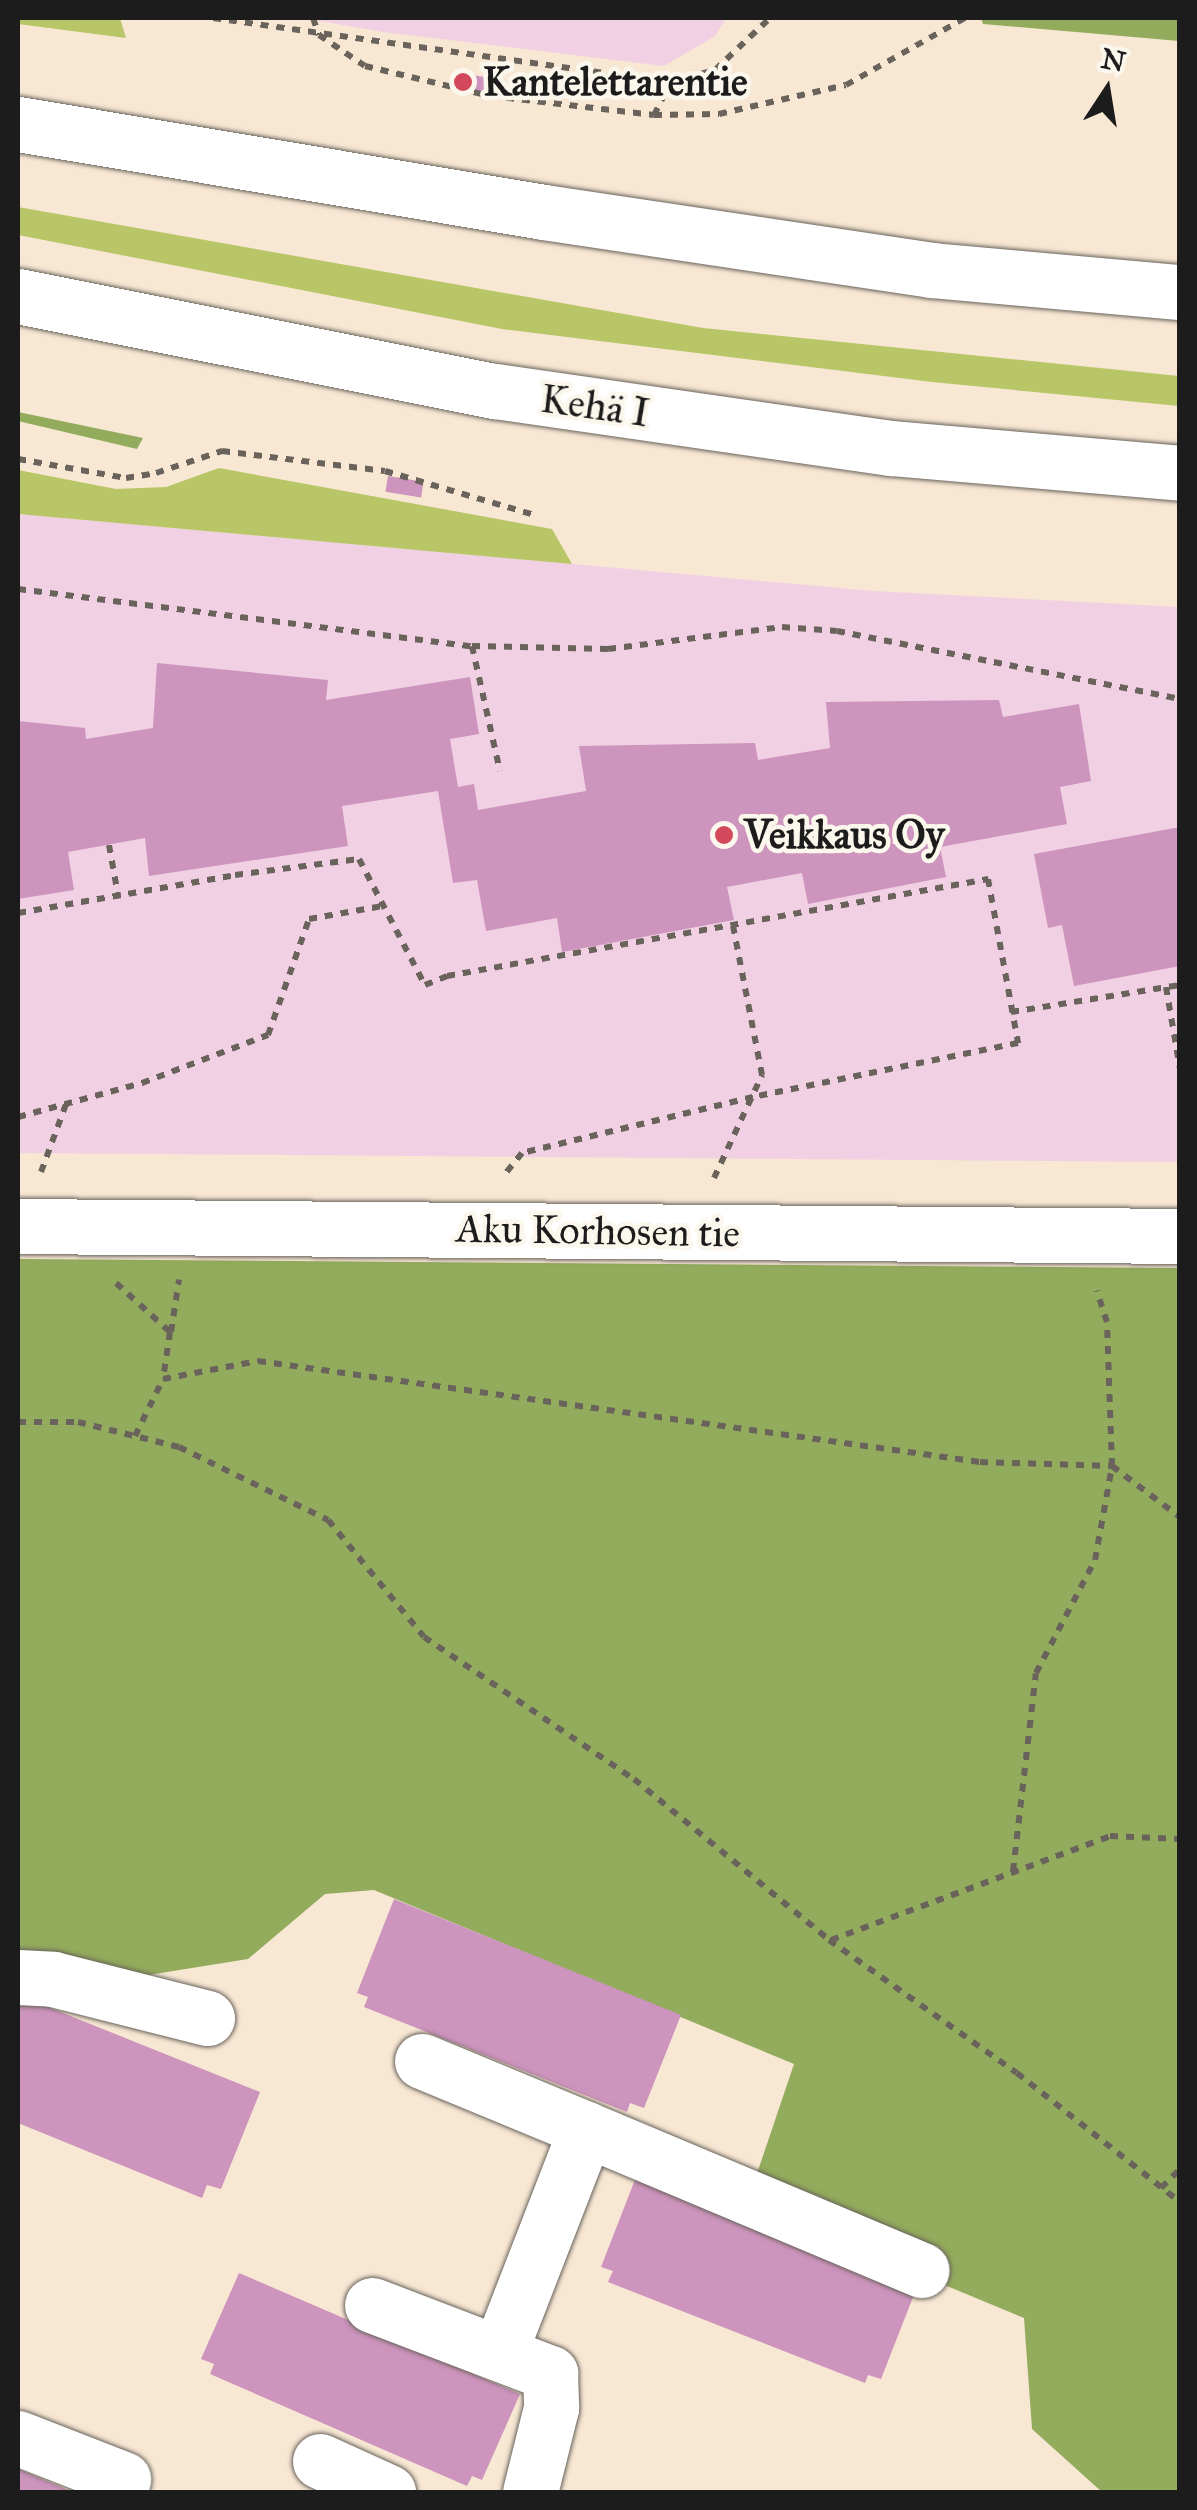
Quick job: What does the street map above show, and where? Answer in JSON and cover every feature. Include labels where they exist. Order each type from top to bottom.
[{"type":"main road","points":[[18,124],[544,212],[913,267],[1180,292]]},
{"type":"main road","name":"Kehä I","points":[[18,296],[495,391],[890,448],[1180,473]]},
{"type":"main road","name":"Aku Korhosen tie","points":[[33,1213],[154,1226],[1180,1236]]},
{"type":"main road","points":[[18,1977],[53,1979],[207,2018]]},
{"type":"main road","points":[[422,2062],[922,2270]]},
{"type":"main road","points":[[499,2353],[586,2129]]},
{"type":"main road","points":[[372,2304],[550,2373],[551,2408],[530,2492]]},
{"type":"main road","points":[[18,2438],[123,2479]]},
{"type":"main road","points":[[320,2462],[388,2492]]},
{"type":"path","points":[[213,18],[671,82],[715,70],[770,18]]},
{"type":"path","points":[[313,18],[319,35],[365,66],[454,89],[654,115],[719,114],[846,85],[965,18]]},
{"type":"path","points":[[654,115],[671,82]]},
{"type":"path","points":[[18,458],[126,478],[222,452],[398,474],[538,516]]},
{"type":"path","points":[[18,588],[472,646],[608,649],[782,627],[837,631],[1180,699]]},
{"type":"path","points":[[472,646],[500,771]]},
{"type":"path","points":[[109,844],[118,896]]},
{"type":"path","points":[[18,913],[359,859],[425,985],[447,976],[988,879],[1018,1043],[753,1097],[522,1153],[502,1178]]},
{"type":"path","points":[[18,1117],[142,1083],[268,1035],[309,919],[383,906]]},
{"type":"path","points":[[707,1192],[762,1075],[733,926]]},
{"type":"path","points":[[1011,1012],[1180,985]]},
{"type":"path","points":[[1166,987],[1180,1069]]},
{"type":"path","points":[[66,1104],[33,1213],[170,1332],[163,1380]]},
{"type":"path","points":[[135,1436],[163,1380],[180,1272],[154,1226]]},
{"type":"path","points":[[1014,1871],[1036,1673],[1095,1560],[1112,1466],[1107,1322],[1078,1235]]},
{"type":"path","points":[[163,1380],[258,1361],[980,1462],[1112,1466],[1180,1516]]},
{"type":"path","points":[[18,1422],[78,1422],[178,1448],[328,1520],[424,1637],[634,1779],[830,1940],[1017,2074],[1180,2202]]},
{"type":"path","points":[[830,1940],[1110,1836],[1180,1838]]},
{"type":"path","points":[[1162,2188],[1180,2170]]},
{"type":"shaded area","points":[[302,18],[726,18],[715,36],[664,66],[383,32]]},
{"type":"shaded area","points":[[18,514],[873,591],[1179,607],[1179,1162],[18,1153]]},
{"type":"green space","points":[[18,18],[120,18],[126,38],[18,24]]},
{"type":"green space","points":[[981,18],[1179,18],[1179,41],[983,24]]},
{"type":"green space","points":[[18,207],[703,328],[1179,376],[1179,406],[932,382],[502,329],[18,235]]},
{"type":"green space","points":[[18,412],[143,438],[137,449],[18,421]]},
{"type":"green space","points":[[219,468],[552,529],[572,564],[18,514],[18,470],[116,489],[166,487]]},
{"type":"green space","points":[[18,1259],[1179,1268],[1179,2492],[1102,2492],[1032,2429],[1024,2318],[747,2203],[794,2064],[374,1890],[325,1894],[248,1959],[117,1980],[18,1964]]},
{"type":"building","points":[[457,73],[492,78],[489,93],[455,86]]},
{"type":"building","points":[[388,476],[424,482],[421,497],[385,492]]},
{"type":"building","points":[[157,663],[328,680],[326,700],[470,677],[479,734],[450,739],[458,787],[474,784],[478,810],[586,791],[579,746],[755,743],[758,760],[830,748],[826,702],[999,700],[1003,717],[1079,704],[1091,781],[1060,787],[1067,824],[940,847],[946,877],[808,904],[802,873],[727,887],[734,920],[562,952],[557,918],[486,931],[477,880],[453,883],[438,791],[342,806],[348,846],[149,876],[145,838],[68,852],[74,890],[18,899],[18,721],[85,728],[86,739],[153,728]]},
{"type":"building","points":[[1180,827],[1180,966],[1074,986],[1062,925],[1048,928],[1034,854]]},
{"type":"building","points":[[394,1899],[681,2015],[644,2108],[630,2103],[627,2112],[364,2007],[368,1997],[357,1993]]},
{"type":"building","points":[[18,1995],[260,2092],[221,2189],[207,2185],[202,2198],[18,2123]]},
{"type":"building","points":[[636,2177],[917,2287],[881,2379],[868,2375],[865,2383],[608,2282],[613,2271],[601,2267]]},
{"type":"building","points":[[239,2273],[520,2394],[482,2480],[472,2476],[467,2486],[210,2374],[214,2364],[201,2359]]},
{"type":"building","points":[[18,2469],[73,2492],[18,2492]]},
{"type":"place","name":"Kantelettarentie","points":[[463,82]]},
{"type":"place","name":"Veikkaus Oy","points":[[724,835]]}]
